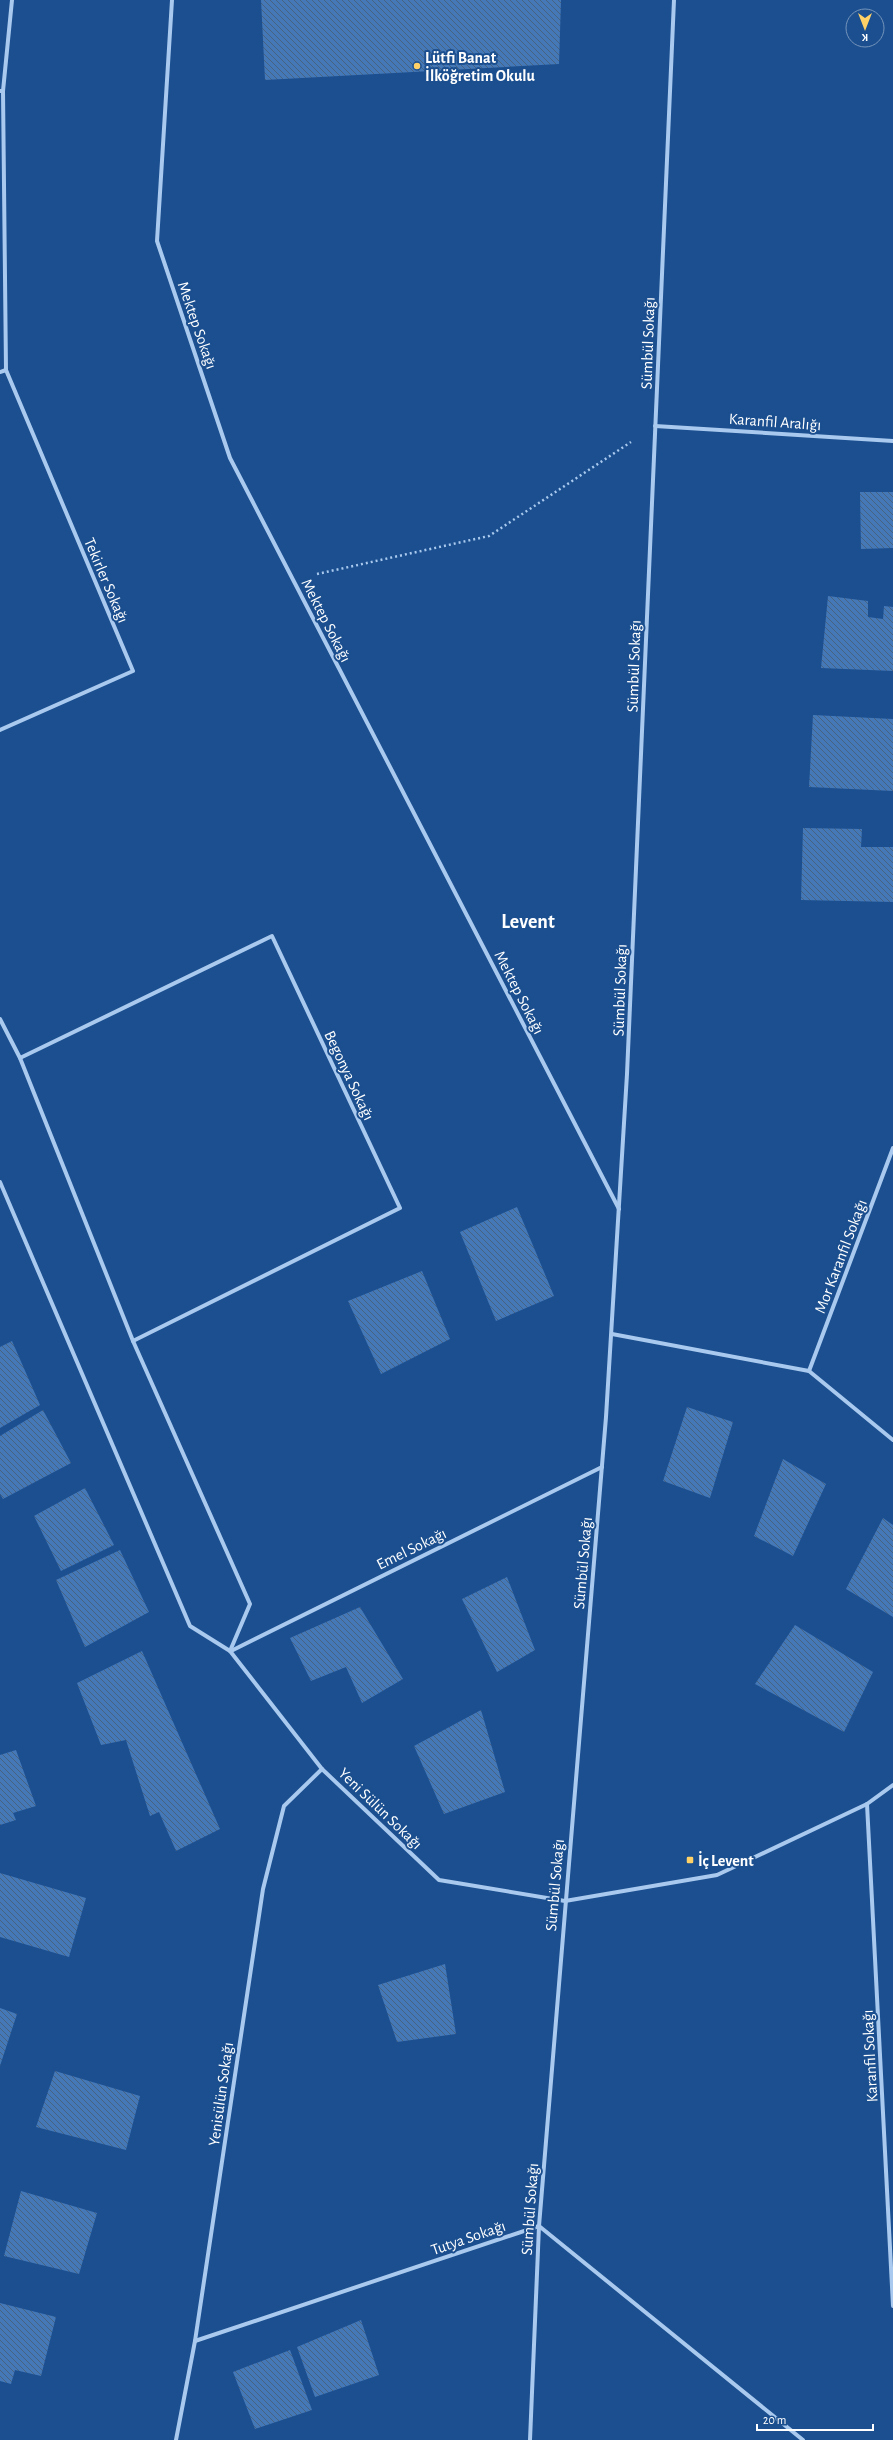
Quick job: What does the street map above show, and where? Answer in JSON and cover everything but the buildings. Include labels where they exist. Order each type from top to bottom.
[{"type":"street","points":[[0,372],[6,370],[1,91],[12,0]]},
{"type":"street","name":"Mektep Sokağı","points":[[172,0],[157,241],[230,458],[619,1210]]},
{"type":"street","name":"Sümbül Sokağı","points":[[530,2440],[538,2226],[612,1334],[627,1074],[674,0]]},
{"type":"street","name":"Tekirler Sokağı","points":[[0,730],[133,671],[6,370]]},
{"type":"street","name":"Karanfil Aralığı","points":[[655,426],[893,441]]},
{"type":"street","name":"Begonya Sokağı","points":[[20,1058],[272,936],[400,1208],[133,1341]]},
{"type":"street","points":[[0,1019],[20,1058],[133,1341],[250,1604],[230,1651],[190,1626],[0,1182]]},
{"type":"street","name":"Mor Karanfil Sokağı","points":[[809,1371],[893,1148]]},
{"type":"street","points":[[612,1334],[809,1371],[893,1440]]},
{"type":"street","name":"Emel Sokağı","points":[[230,1651],[602,1467]]},
{"type":"street","name":"Yeni Sülün Sokağı","points":[[230,1651],[322,1769],[438,1880],[565,1901]]},
{"type":"street","name":"Yenisülün Sokağı","points":[[176,2440],[195,2342],[263,1889],[284,1806],[322,1769]]},
{"type":"street","points":[[565,1901],[717,1875],[867,1804],[893,1785]]},
{"type":"street","name":"Karanfil Sokağı","points":[[867,1804],[892,2258],[893,2306]]},
{"type":"street","points":[[538,2226],[803,2440]]},
{"type":"street","name":"Tutya Sokağı","points":[[195,2342],[538,2226]]},
{"type":"path","points":[[293,580],[488,536],[655,426]]},
{"type":"place","name":"Lütfi Banat İlköğretim Okulu","points":[[417,66]]},
{"type":"place","name":"İç Levent","points":[[690,1860]]},
{"type":"district","name":"Levent","points":[[528,921]]}]
